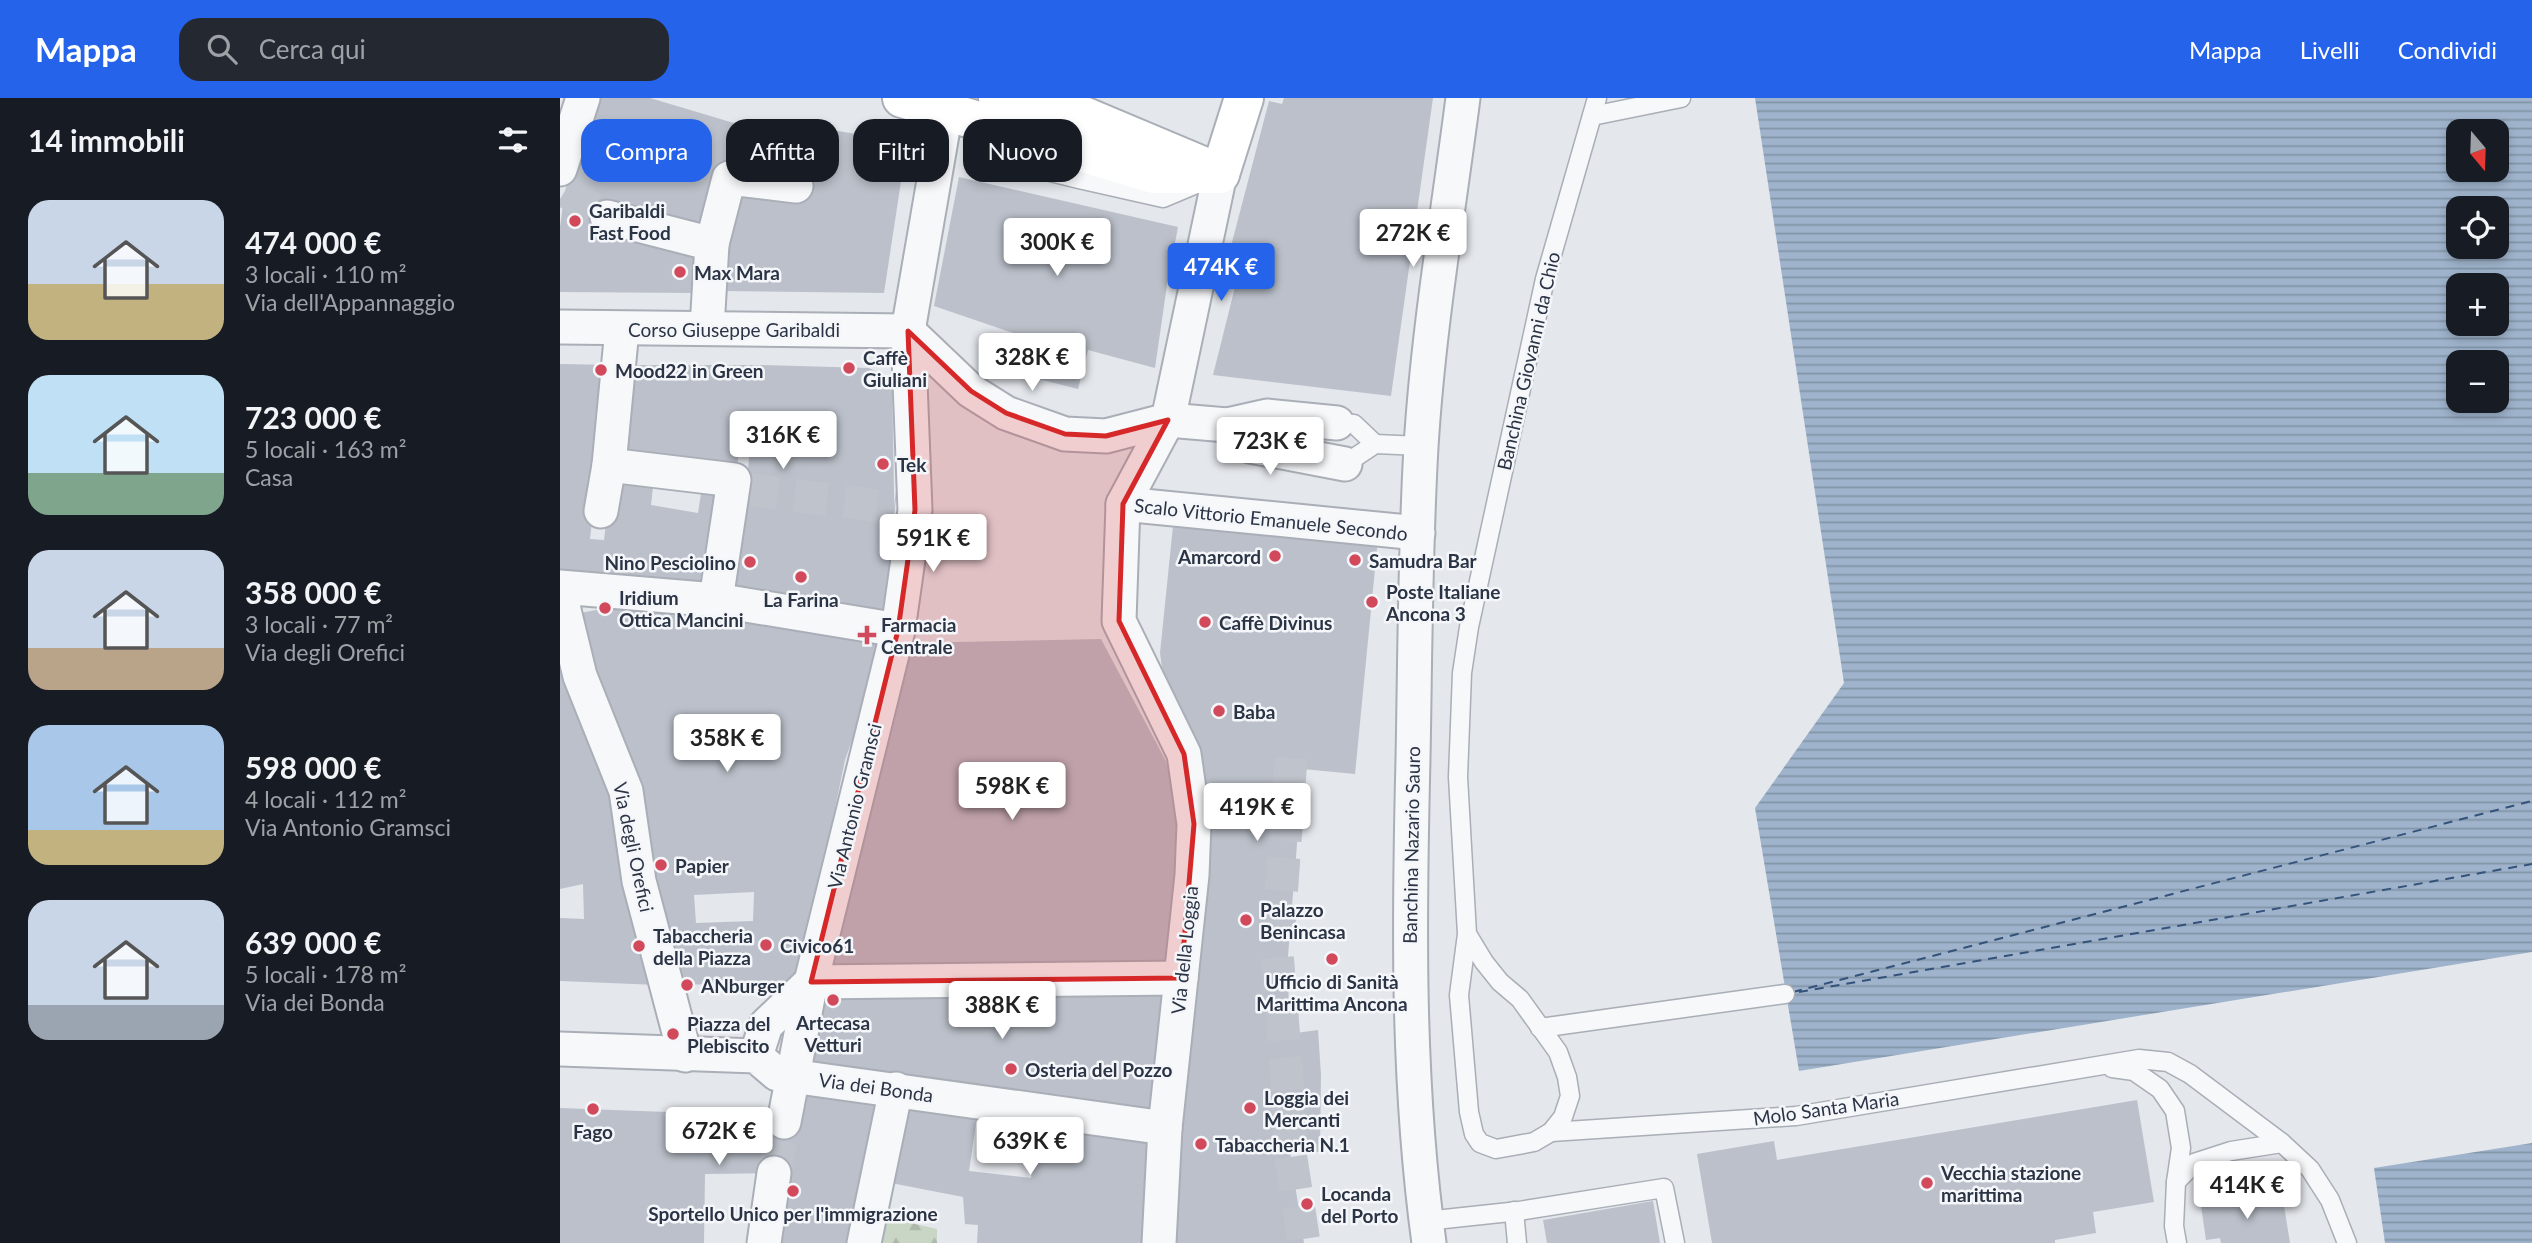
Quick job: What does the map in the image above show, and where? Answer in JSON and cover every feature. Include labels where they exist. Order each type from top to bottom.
[{"type":"street","points":[[562,182],[583,98]]},
{"type":"street","points":[[902,98],[959,102],[1154,174],[1220,174]]},
{"type":"street","points":[[998,98],[1074,111],[1220,174]]},
{"type":"street","points":[[1123,505],[1168,420],[1220,174],[1244,98]]},
{"type":"street","points":[[1421,446],[1431,340],[1463,98]]},
{"type":"street","name":"Via Antonio Gramsci","points":[[811,982],[898,630],[905,509],[908,331],[959,102]]},
{"type":"street","points":[[707,328],[712,244],[729,178],[796,186]]},
{"type":"street","points":[[607,217],[712,244]]},
{"type":"street","name":"Corso Giuseppe Garibaldi","points":[[560,327],[908,331]]},
{"type":"street","points":[[601,511],[609,465],[622,329]]},
{"type":"street","points":[[908,331],[971,391],[1006,413],[1066,434],[1106,436],[1168,420],[1227,425],[1267,416],[1337,423]]},
{"type":"street","points":[[1227,425],[1250,446],[1345,464]]},
{"type":"street","name":"Banchina Nazario Sauro","points":[[1421,446],[1409,916],[1414,1107],[1427,1232]]},
{"type":"street","points":[[609,465],[734,480],[739,489],[716,600]]},
{"type":"street","name":"Scalo Vittorio Emanuele Secondo","points":[[1123,505],[1418,533]]},
{"type":"street","name":"Via della Loggia","points":[[1123,505],[1119,621],[1184,754],[1194,824],[1192,876],[1165,1128],[1159,1243]]},
{"type":"street","points":[[564,588],[716,600],[898,630]]},
{"type":"street","name":"Via degli Orefici","points":[[564,588],[563,606],[580,676],[626,791],[639,881],[685,1055]]},
{"type":"street","points":[[756,1056],[766,1025],[811,982],[1181,978]]},
{"type":"street","points":[[784,1122],[811,982]]},
{"type":"street","points":[[560,1049],[756,1056],[776,1074],[794,1076]]},
{"type":"street","name":"Via dei Bonda","points":[[794,1076],[1165,1128]]},
{"type":"street","points":[[864,1243],[896,1089]]},
{"type":"street","points":[[764,1243],[774,1173]]},
{"type":"lane","name":"Banchina Giovanni da Chio","points":[[1467,934],[1458,777],[1462,673],[1469,627],[1545,278],[1597,98]]},
{"type":"lane","points":[[1592,116],[1681,98]]},
{"type":"lane","points":[[1337,423],[1354,424],[1375,444]]},
{"type":"lane","points":[[1345,464],[1375,444],[1421,446]]},
{"type":"lane","points":[[1467,934],[1484,962],[1500,982],[1520,999],[1558,1052],[1567,1077],[1570,1096],[1563,1117],[1551,1132],[1534,1142],[1496,1149],[1480,1143],[1474,1134],[1469,1112],[1459,995],[1467,934]]},
{"type":"lane","points":[[1540,1028],[1785,994]]},
{"type":"lane","name":"Molo Santa Maria","points":[[1551,1132],[1796,1116],[2139,1059],[2168,1062],[2190,1074],[2282,1143],[2310,1169],[2330,1200],[2347,1243]]},
{"type":"lane","name":"Molo Santa Maria","points":[[2099,1066],[2134,1071],[2160,1089],[2175,1111],[2181,1148],[2174,1226],[2177,1243]]},
{"type":"lane","points":[[2176,1182],[2194,1163],[2231,1151],[2282,1143]]},
{"type":"lane","points":[[1427,1232],[1514,1211],[1664,1188],[1675,1243]]},
{"type":"lane","points":[[1514,1211],[1517,1243]]},
{"type":"highlighted area","points":[[908,331],[971,391],[1006,413],[1065,434],[1106,436],[1168,420],[1123,504],[1119,621],[1184,754],[1194,824],[1181,978],[811,982],[898,630],[915,510]]},
{"type":"green space","points":[[876,1215],[937,1229],[937,1243],[870,1243]]},
{"type":"water","points":[[1755,98],[2532,98],[2532,952],[1799,1071],[1755,808],[1844,683]]},
{"type":"water","points":[[2532,1143],[2532,1243],[2385,1243],[2374,1168]]},
{"type":"building","points":[[595,98],[650,98],[726,121],[726,182],[735,182],[699,245],[696,293],[560,292],[560,227],[565,191],[581,141],[581,182],[712,182],[712,119],[588,119]]},
{"type":"building","points":[[1284,98],[1433,98],[1391,396],[1213,375],[1239,271],[1225,269],[1269,101],[1282,104]]},
{"type":"building","points":[[839,131],[853,133],[853,182],[901,182],[884,293],[720,291],[732,196],[749,182],[839,182]]},
{"type":"building","points":[[959,177],[963,178],[963,182],[981,182],[1178,227],[1155,368],[1088,350],[1078,389],[1019,374],[1026,348],[1010,345],[1013,333],[934,306]]},
{"type":"building","points":[[560,364],[613,365],[590,539],[604,540],[612,472],[654,478],[651,505],[698,513],[702,487],[730,493],[714,595],[560,576]]},
{"type":"building","points":[[625,365],[869,368],[892,380],[895,548],[888,620],[723,590],[747,480],[751,437],[741,435],[736,475],[616,462]]},
{"type":"building","points":[[1174,516],[1378,538],[1355,774],[1303,769],[1288,956],[1289,1034],[1318,1030],[1321,1075],[1320,1152],[1290,1152],[1304,1243],[1169,1243],[1206,885],[1205,770],[1164,682],[1160,653]]},
{"type":"building","points":[[618,606],[862,635],[877,642],[881,657],[845,760],[799,982],[677,985],[569,615]],"holes":[[[754,892],[753,921],[696,923],[694,895]]]},
{"type":"building","points":[[560,614],[601,748],[658,985],[560,981],[560,918],[584,919],[583,884],[560,889]]},
{"type":"building","points":[[1101,639],[1166,761],[1184,844],[1169,973],[821,975],[906,643]]},
{"type":"building","points":[[1166,983],[1157,1122],[807,1070],[820,986]]},
{"type":"building","points":[[805,1083],[885,1089],[857,1243],[776,1243],[774,1173],[705,1174],[704,1243],[560,1243],[560,1108],[667,1112],[771,1109]]},
{"type":"building","points":[[897,1098],[978,1110],[969,1171],[1031,1178],[1036,1116],[1155,1133],[1146,1243],[977,1243],[978,1225],[965,1224],[963,1197],[881,1181]]},
{"type":"building","name":"Vecchia stazione marittima","points":[[2137,1100],[2154,1202],[2093,1212],[2096,1233],[2055,1240],[2055,1243],[1712,1243],[1697,1154],[1774,1141],[1777,1160]]},
{"type":"building","points":[[2282,1193],[2290,1243],[2221,1243],[2220,1238],[2206,1240],[2201,1206]]},
{"type":"building","points":[[1653,1201],[1660,1243],[1547,1243],[1543,1220]]},
{"type":"ferry route","points":[[1793,992],[2532,801]]},
{"type":"ferry route","points":[[1799,992],[2532,864]]},
{"type":"tunnel","points":[[565,191],[607,217]]},
{"type":"tunnel","points":[[745,489],[895,508]]},
{"type":"tunnel","points":[[1291,758],[1277,953],[1290,1152],[1304,1243]]},
{"type":"tunnel","points":[[774,1173],[784,1122]]},
{"type":"place","name":"Garibaldi Fast Food","points":[[575,221]]},
{"type":"place","name":"Max Mara","points":[[680,272]]},
{"type":"place","name":"Caffè Giuliani","points":[[849,368]]},
{"type":"place","name":"Mood22 in Green","points":[[601,370]]},
{"type":"place","name":"Tek","points":[[883,464]]},
{"type":"place","name":"Amarcord","points":[[1275,556]]},
{"type":"place","name":"Samudra Bar","points":[[1355,560]]},
{"type":"place","name":"Nino Pesciolino","points":[[750,562]]},
{"type":"place","name":"La Farina","points":[[801,577]]},
{"type":"place","name":"Poste Italiane Ancona 3","points":[[1372,602]]},
{"type":"place","name":"Iridium Ottica Mancini","points":[[605,608]]},
{"type":"place","name":"Caffè Divinus","points":[[1205,622]]},
{"type":"place","name":"Farmacia Centrale","points":[[867,635]]},
{"type":"place","name":"Baba","points":[[1219,711]]},
{"type":"place","name":"Papier","points":[[661,865]]},
{"type":"place","name":"Palazzo Benincasa","points":[[1246,920]]},
{"type":"place","name":"Civico61","points":[[766,945]]},
{"type":"place","name":"Tabaccheria della Piazza","points":[[639,946]]},
{"type":"place","name":"Ufficio di Sanità Marittima Ancona","points":[[1332,959]]},
{"type":"place","name":"ANburger","points":[[687,985]]},
{"type":"place","name":"Artecasa Vetturi","points":[[833,1000]]},
{"type":"place","name":"Piazza del Plebiscito","points":[[673,1034]]},
{"type":"place","name":"Osteria del Pozzo","points":[[1011,1069]]},
{"type":"place","name":"Loggia dei Mercanti","points":[[1250,1108]]},
{"type":"place","name":"Fago","points":[[593,1109]]},
{"type":"place","name":"Tabaccheria N.1","points":[[1201,1144]]},
{"type":"place","name":"Vecchia stazione marittima","points":[[1927,1183]]},
{"type":"place","name":"Sportello Unico per l'immigrazione","points":[[793,1191]]},
{"type":"place","name":"Locanda del Porto","points":[[1307,1204]]}]
